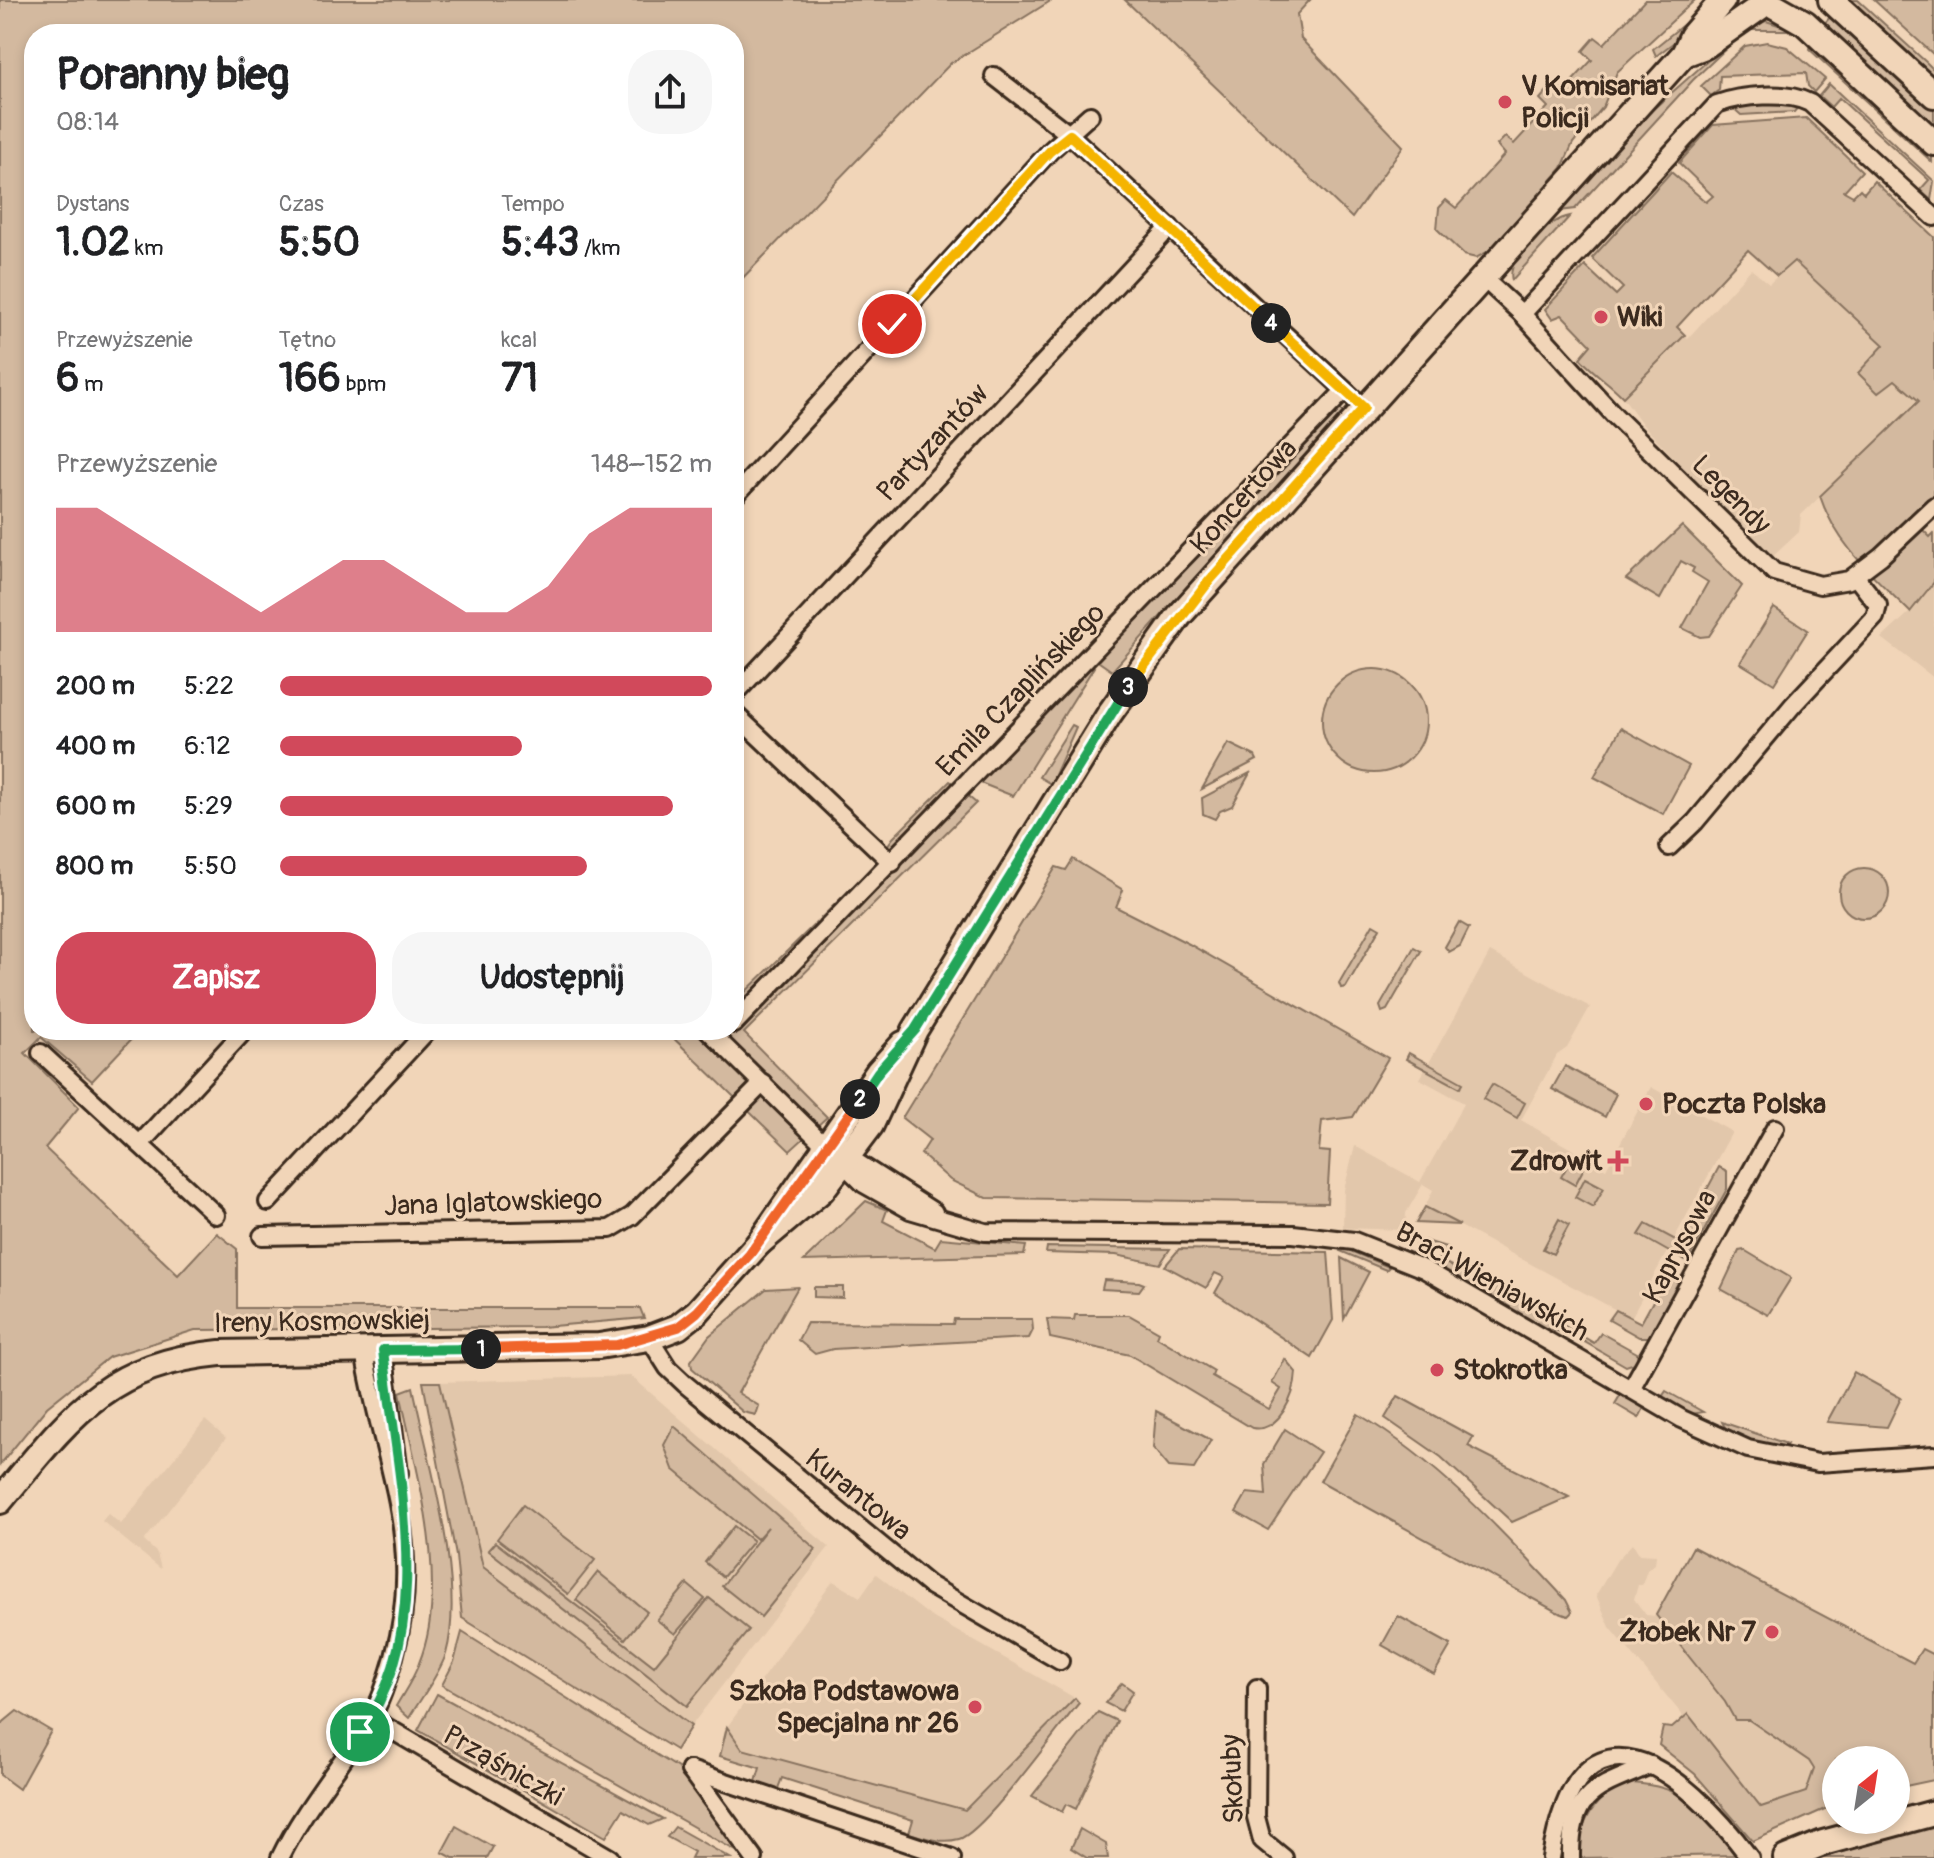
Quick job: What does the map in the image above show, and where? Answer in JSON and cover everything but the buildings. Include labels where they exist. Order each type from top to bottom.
[{"type":"street","name":"Koncertowa","points":[[840,1156],[883,1102],[915,1030],[1110,713],[1149,657],[1210,580],[1684,54],[1692,36],[1723,0]]},
{"type":"street","points":[[1831,0],[1934,95]]},
{"type":"street","name":"Koncertowa","points":[[1684,54],[1705,46],[1771,3]]},
{"type":"street","points":[[1771,3],[1805,23],[1934,143]]},
{"type":"street","points":[[994,76],[1070,135],[1364,408]]},
{"type":"street","points":[[1522,314],[1717,104],[1731,99],[1797,97],[1810,103],[1934,217]]},
{"type":"street","points":[[744,486],[1050,151],[1090,115]]},
{"type":"street","name":"Partyzantów","points":[[744,684],[1170,227]]},
{"type":"street","name":"Legendy","points":[[1482,277],[1522,314],[1615,416],[1767,568],[1820,585],[1856,577]]},
{"type":"street","name":"Emila Czaplińskiego","points":[[744,1014],[1344,391]]},
{"type":"street","points":[[1669,847],[1697,820],[1821,673],[1875,617],[1878,605],[1856,577],[1934,506]]},
{"type":"street","points":[[744,722],[892,863]]},
{"type":"street","points":[[140,1144],[236,1040]]},
{"type":"street","points":[[268,1202],[419,1040]]},
{"type":"street","name":"Braci Wieniawskich","points":[[724,1040],[763,1083],[840,1156],[956,1225],[985,1232],[1293,1234],[1354,1241],[1424,1269],[1705,1431],[1770,1455],[1843,1463],[1934,1455]]},
{"type":"street","points":[[41,1053],[216,1215]]},
{"type":"street","name":"Jana Iglatowskiego","points":[[262,1236],[610,1229],[632,1216],[763,1083]]},
{"type":"street","name":"Kaprysowa","points":[[1631,1389],[1775,1128]]},
{"type":"street","name":"Ireny Kosmowskiej","points":[[0,1501],[69,1420],[95,1396],[134,1373],[171,1360],[220,1353],[599,1346],[649,1338],[678,1327],[697,1312],[840,1156]]},
{"type":"street","name":"Kurantowa","points":[[649,1338],[668,1368],[685,1384],[903,1566],[952,1600],[1060,1661]]},
{"type":"street","points":[[280,1858],[320,1790],[371,1718],[391,1669],[405,1616],[407,1556],[398,1452],[373,1351]]},
{"type":"street","name":"Skołuby","points":[[1257,1688],[1256,1817],[1262,1840],[1284,1858]]},
{"type":"street","name":"Prząśniczki","points":[[371,1718],[610,1858]]},
{"type":"street","points":[[1551,1858],[1562,1810],[1579,1779],[1597,1764],[1623,1758],[1651,1765],[1678,1780],[1709,1806],[1750,1858]]},
{"type":"street","points":[[1571,1858],[1573,1827],[1585,1799],[1611,1779],[1651,1765]]},
{"type":"street","points":[[754,1858],[690,1770],[952,1858]]},
{"type":"street","points":[[1786,1858],[1823,1843],[1934,1813]]},
{"type":"shaded area","points":[[0,0],[1052,0],[951,63],[744,277],[744,24],[24,24],[24,1040],[38,1040],[25,1053],[79,1107],[45,1148],[178,1275],[217,1233],[237,1249],[237,1308],[640,1308],[644,1318],[541,1327],[195,1330],[109,1357],[47,1407],[0,1465]]},
{"type":"shaded area","points":[[1125,0],[1310,0],[1297,14],[1301,39],[1403,146],[1352,218]]},
{"type":"shaded area","points":[[1645,0],[1695,0],[1617,72],[1603,107],[1573,143],[1562,168],[1489,251],[1476,258],[1464,255],[1437,229],[1439,208],[1446,200],[1456,208],[1505,154],[1497,145],[1505,137],[1514,144],[1548,107],[1540,99],[1554,83],[1563,91],[1592,60],[1583,51],[1595,37],[1604,44]]},
{"type":"shaded area","points":[[1846,0],[1858,0],[1927,63],[1934,70],[1934,82]]},
{"type":"shaded area","points":[[1874,0],[1934,0],[1934,55]]},
{"type":"shaded area","points":[[1700,11],[1699,23],[1656,56],[1653,49]]},
{"type":"shaded area","points":[[1833,14],[1934,108],[1934,129],[1822,26]]},
{"type":"shaded area","points":[[1766,21],[1794,30],[1743,30]]},
{"type":"shaded area","points":[[1811,39],[1932,152],[1932,162],[1809,49]]},
{"type":"shaded area","points":[[1730,41],[1732,43],[1693,80],[1575,209],[1559,211],[1642,119]]},
{"type":"shaded area","points":[[1767,42],[1787,47],[1825,79],[1814,92],[1808,86],[1806,73],[1720,76],[1719,90],[1711,96],[1701,86],[1745,46]]},
{"type":"shaded area","points":[[1829,84],[1934,181],[1931,200],[1920,190],[1929,180],[1839,98],[1831,107],[1819,96]]},
{"type":"shaded area","points":[[1787,102],[1799,106],[1794,112],[1741,115],[1731,106]]},
{"type":"shaded area","points":[[1806,118],[1862,171],[1844,191],[1853,196],[1860,189],[1864,193],[1874,181],[1934,237],[1934,502],[1921,528],[1930,537],[1934,533],[1934,582],[1910,612],[1846,545],[1820,496],[1919,401],[1895,380],[1878,393],[1858,373],[1884,345],[1794,261],[1777,276],[1748,250],[1677,327],[1685,335],[1623,397],[1580,358],[1591,345],[1562,315],[1552,319],[1545,309],[1585,266],[1616,295],[1623,288],[1592,258],[1671,172],[1706,202],[1713,196],[1679,163],[1713,125]]},
{"type":"shaded area","points":[[1570,216],[1512,280],[1515,261],[1531,240],[1552,224]]},
{"type":"shaded area","points":[[1794,261],[1884,345],[1858,373],[1895,380],[1919,401],[1801,515],[1799,532],[1770,559],[1643,425],[1623,397],[1685,335],[1688,338],[1751,269],[1769,284]]},
{"type":"shaded area","points":[[1339,408],[1343,412],[1112,671],[1095,659]]},
{"type":"shaded area","points":[[1682,526],[1742,586],[1709,636],[1700,637],[1682,628],[1708,582],[1692,572],[1694,568],[1681,561],[1660,599],[1626,579]]},
{"type":"shaded area","points":[[1934,582],[1934,678],[1882,638],[1910,612]]},
{"type":"shaded area","points":[[1774,608],[1808,630],[1774,684],[1740,663]]},
{"type":"shaded area","points":[[1090,664],[1094,667],[1013,796],[978,782]]},
{"type":"shaded area","points":[[1374,669],[1394,673],[1411,684],[1422,701],[1426,721],[1422,741],[1411,758],[1394,769],[1374,773],[1354,769],[1337,758],[1326,741],[1322,721],[1326,701],[1337,684],[1354,673]]},
{"type":"shaded area","points":[[1072,725],[1076,727],[1051,784],[1039,777]]},
{"type":"shaded area","points":[[1621,728],[1689,766],[1663,814],[1594,777]]},
{"type":"shaded area","points":[[1228,743],[1255,756],[1257,760],[1202,789]]},
{"type":"shaded area","points":[[1250,773],[1232,806],[1220,811],[1215,819],[1203,814],[1202,798]]},
{"type":"shaded area","points":[[950,781],[976,803],[744,1033],[744,993],[869,871],[893,838]]},
{"type":"shaded area","points":[[1073,859],[1123,890],[1116,907],[1189,944],[1388,1058],[1353,1117],[1322,1121],[1319,1151],[1330,1152],[1327,1203],[987,1198],[950,1180],[921,1154],[930,1140],[902,1118],[1056,867],[1066,870]]},
{"type":"shaded area","points":[[1864,868],[1882,875],[1889,893],[1882,911],[1864,918],[1846,911],[1839,893],[1846,875]]},
{"type":"shaded area","points":[[1459,922],[1469,928],[1460,946],[1449,952],[1445,947]]},
{"type":"shaded area","points":[[1373,924],[1380,928],[1346,987],[1341,988],[1339,983]]},
{"type":"shaded area","points":[[1414,947],[1421,951],[1387,1010],[1382,1012],[1380,1006]]},
{"type":"shaded area","points":[[1490,952],[1590,1007],[1567,1048],[1557,1055],[1521,1120],[1606,1169],[1651,1087],[1732,1132],[1631,1318],[1425,1207],[1433,1190],[1423,1184],[1406,1213],[1405,1230],[1343,1228],[1344,1190],[1355,1146],[1420,1182],[1464,1103],[1420,1079]]},
{"type":"shaded area","points":[[744,1033],[827,1117],[790,1151],[675,1040],[744,1040]]},
{"type":"shaded area","points":[[44,1040],[131,1040],[92,1081]]},
{"type":"shaded area","points":[[1409,1053],[1463,1083],[1460,1088],[1406,1059]]},
{"type":"shaded area","points":[[1565,1066],[1616,1094],[1605,1117],[1552,1089]]},
{"type":"shaded area","points":[[1492,1084],[1525,1103],[1517,1118],[1483,1099]]},
{"type":"shaded area","points":[[1571,1159],[1585,1166],[1575,1185],[1561,1177]]},
{"type":"shaded area","points":[[1719,1167],[1727,1171],[1727,1189],[1687,1262],[1639,1235],[1646,1224],[1679,1242]]},
{"type":"shaded area","points":[[1585,1178],[1604,1188],[1593,1207],[1575,1197]]},
{"type":"shaded area","points":[[866,1201],[887,1210],[883,1221],[935,1248],[941,1238],[1026,1246],[1024,1255],[804,1261]]},
{"type":"shaded area","points":[[1425,1207],[1460,1225],[1416,1223]]},
{"type":"shaded area","points":[[1559,1219],[1569,1225],[1553,1254],[1543,1249]]},
{"type":"shaded area","points":[[1423,1240],[1449,1248],[1447,1258],[1429,1248],[1422,1258],[1416,1254],[1415,1246]]},
{"type":"shaded area","points":[[1047,1247],[1170,1249],[1160,1264],[1116,1255],[1046,1253]]},
{"type":"shaded area","points":[[1341,1247],[1389,1267],[1386,1270],[1340,1251]]},
{"type":"shaded area","points":[[1179,1249],[1328,1252],[1333,1320],[1312,1358],[1215,1293],[1224,1277],[1215,1273],[1206,1288],[1165,1266]]},
{"type":"shaded area","points":[[1744,1250],[1791,1278],[1768,1315],[1721,1289],[1739,1251]]},
{"type":"shaded area","points":[[1341,1258],[1369,1272],[1344,1319]]},
{"type":"shaded area","points":[[1438,1259],[1455,1268],[1460,1265],[1594,1343],[1601,1333],[1637,1353],[1638,1362],[1626,1366],[1569,1333],[1545,1329],[1431,1263]]},
{"type":"shaded area","points":[[1674,1278],[1682,1282],[1649,1337],[1639,1337],[1609,1320],[1616,1310],[1641,1323],[1663,1283]]},
{"type":"shaded area","points":[[1104,1280],[1144,1284],[1139,1291],[1102,1289]]},
{"type":"shaded area","points":[[798,1287],[738,1393],[759,1406],[756,1415],[743,1412],[692,1368],[691,1361],[709,1336],[766,1289]]},
{"type":"shaded area","points":[[814,1287],[843,1287],[843,1298],[814,1297]]},
{"type":"shaded area","points":[[1075,1315],[1129,1315],[1159,1332],[1157,1337],[1214,1371],[1212,1376],[1269,1409],[1281,1389],[1272,1383],[1285,1359],[1296,1372],[1289,1402],[1270,1425],[1252,1428],[1130,1355],[1050,1338],[1047,1319],[1074,1320]]},
{"type":"shaded area","points":[[954,1319],[1032,1319],[1033,1330],[1029,1338],[833,1349],[815,1354],[798,1340],[807,1323],[953,1324]]},
{"type":"shaded area","points":[[1854,1372],[1901,1398],[1887,1427],[1827,1422]]},
{"type":"shaded area","points":[[631,1376],[829,1547],[691,1726],[483,1567],[440,1382]]},
{"type":"shaded area","points":[[423,1382],[440,1382],[483,1567],[691,1726],[676,1750],[462,1618],[456,1556]]},
{"type":"shaded area","points":[[413,1387],[443,1521],[451,1592],[451,1625],[443,1662],[409,1718],[396,1706],[419,1663],[428,1632],[432,1599],[428,1528],[400,1392]]},
{"type":"shaded area","points":[[1666,1391],[1703,1412],[1692,1414],[1662,1397]]},
{"type":"shaded area","points":[[1621,1394],[1644,1408],[1639,1418],[1615,1404]]},
{"type":"shaded area","points":[[1398,1396],[1473,1437],[1468,1446],[1569,1497],[1512,1522],[1441,1457],[1385,1418]]},
{"type":"shaded area","points":[[1156,1411],[1211,1440],[1194,1469],[1169,1467],[1153,1448]]},
{"type":"shaded area","points":[[1358,1414],[1416,1454],[1469,1500],[1566,1600],[1572,1612],[1568,1616],[1557,1612],[1320,1481]]},
{"type":"shaded area","points":[[205,1420],[226,1438],[144,1541],[157,1553],[161,1569],[102,1521],[108,1514],[121,1524]]},
{"type":"shaded area","points":[[1722,1422],[1787,1444],[1784,1448],[1749,1440],[1732,1433]]},
{"type":"shaded area","points":[[674,1426],[816,1549],[761,1617],[722,1586],[768,1527],[757,1539],[673,1469],[664,1445]]},
{"type":"shaded area","points":[[1285,1429],[1320,1452],[1268,1530],[1236,1512],[1247,1493],[1266,1495],[1264,1464]]},
{"type":"shaded area","points":[[523,1505],[595,1560],[568,1594],[497,1539]]},
{"type":"shaded area","points":[[734,1526],[753,1541],[723,1577],[705,1562]]},
{"type":"shaded area","points":[[495,1542],[654,1666],[709,1598],[749,1630],[687,1706],[488,1550]]},
{"type":"shaded area","points":[[1633,1543],[1639,1554],[1656,1555],[1655,1564],[1647,1570],[1642,1585],[1638,1585],[1634,1599],[1646,1615],[1656,1616],[1725,1702],[1735,1719],[1749,1720],[1809,1761],[1814,1778],[1806,1792],[1761,1807],[1688,1715],[1684,1717],[1610,1627],[1596,1595],[1617,1560]]},
{"type":"shaded area","points":[[1693,1547],[1913,1663],[1922,1649],[1934,1655],[1934,1780],[1910,1785],[1910,1746],[1822,1746],[1822,1810],[1753,1841],[1695,1774],[1659,1745],[1663,1727],[1672,1728],[1688,1714],[1761,1807],[1806,1792],[1814,1769],[1809,1761],[1749,1720],[1735,1720],[1725,1702],[1656,1615]]},
{"type":"shaded area","points":[[598,1572],[647,1612],[625,1639],[576,1600]]},
{"type":"shaded area","points":[[876,1574],[930,1616],[1075,1698],[965,1810],[742,1749],[727,1727],[833,1581],[860,1597]]},
{"type":"shaded area","points":[[687,1584],[705,1599],[675,1634],[657,1620]]},
{"type":"shaded area","points":[[1398,1616],[1451,1645],[1434,1674],[1382,1645]]},
{"type":"shaded area","points":[[462,1632],[681,1770],[745,1856],[442,1685],[454,1662]]},
{"type":"shaded area","points":[[1122,1683],[1133,1691],[1121,1711],[1105,1703]]},
{"type":"shaded area","points":[[437,1694],[663,1819],[649,1825],[623,1810],[606,1837],[418,1730]]},
{"type":"shaded area","points":[[1075,1698],[1079,1703],[1020,1778],[985,1818],[959,1839],[934,1840],[909,1833],[913,1820],[782,1778],[777,1791],[756,1782],[760,1768],[720,1756],[727,1727],[742,1749],[965,1810]]},
{"type":"shaded area","points":[[17,1711],[51,1731],[19,1789],[0,1775],[0,1725]]},
{"type":"shaded area","points":[[1098,1712],[1117,1721],[1076,1809],[1066,1804],[1062,1812],[1032,1796]]},
{"type":"shaded area","points":[[1631,1783],[1667,1789],[1693,1804],[1735,1855],[1579,1858],[1582,1833],[1592,1811],[1608,1794]]},
{"type":"shaded area","points":[[1934,1824],[1934,1858],[1823,1858],[1910,1834],[1910,1831]]},
{"type":"shaded area","points":[[456,1826],[493,1847],[487,1858],[453,1858],[442,1852]]},
{"type":"shaded area","points":[[675,1827],[730,1858],[691,1858],[694,1852],[667,1837]]},
{"type":"shaded area","points":[[1080,1829],[1106,1844],[1108,1858],[1087,1858],[1071,1848]]},
{"type":"place","name":"V Komisariat Policji","points":[[1505,102]]},
{"type":"place","name":"Wiki","points":[[1601,317]]},
{"type":"place","name":"Poczta Polska","points":[[1646,1104]]},
{"type":"place","name":"Zdrowit","points":[[1618,1161]]},
{"type":"place","name":"Stokrotka","points":[[1437,1370]]},
{"type":"place","name":"Żłobek Nr 7","points":[[1772,1632]]},
{"type":"place","name":"Szkoła Podstawowa Specjalna nr 26","points":[[975,1707]]},
{"type":"route","points":[[360,1732],[371,1718],[391,1669],[405,1616],[407,1556],[398,1452],[383,1350],[617,1345],[678,1327],[697,1312],[759,1243],[878,1072],[915,1030],[1110,713],[1166,633],[1364,408],[1070,135],[1050,151],[892,324]]}]
